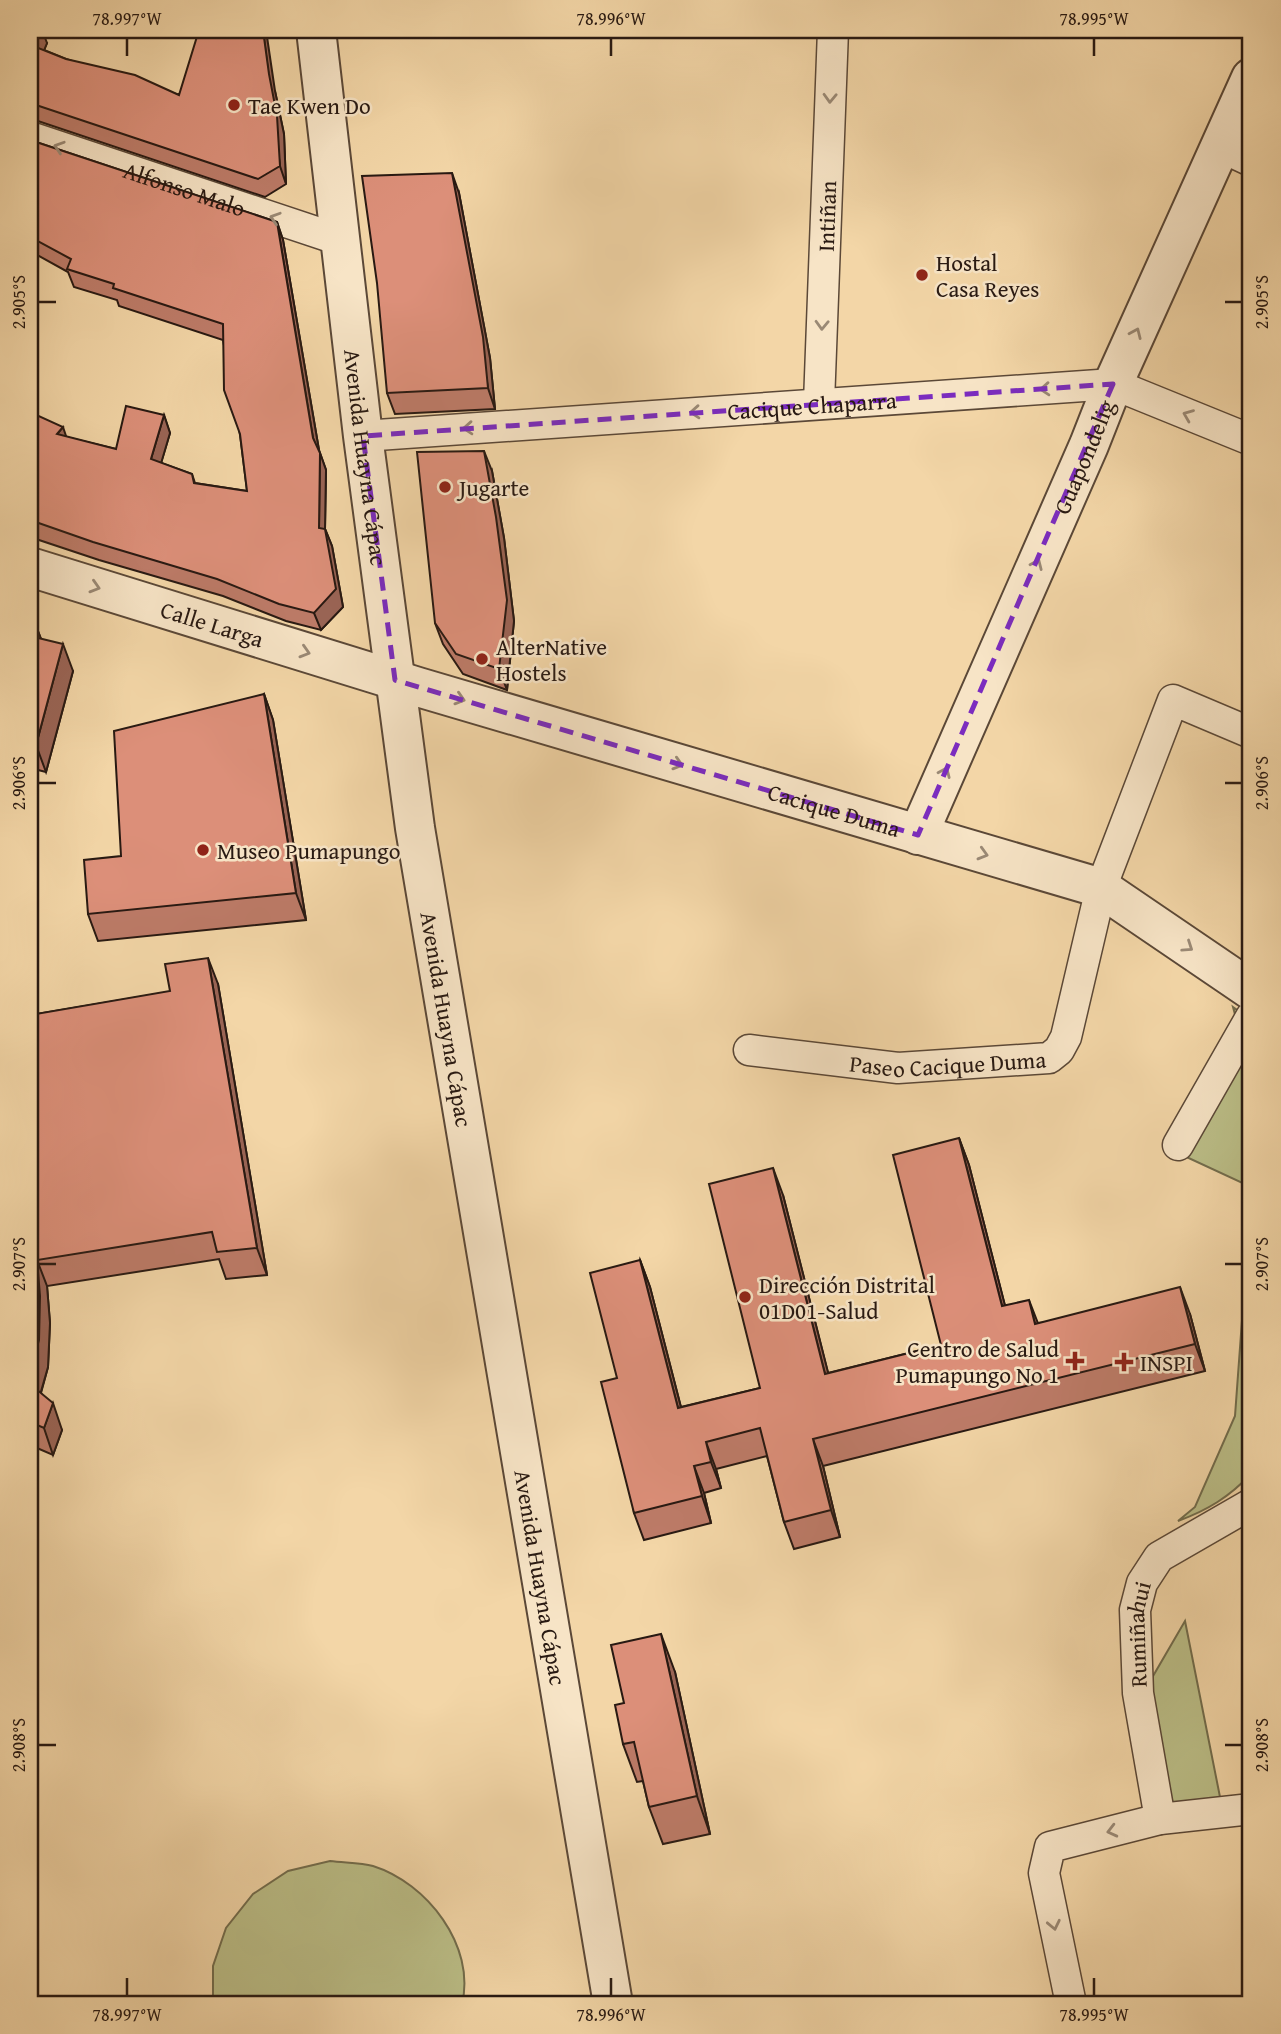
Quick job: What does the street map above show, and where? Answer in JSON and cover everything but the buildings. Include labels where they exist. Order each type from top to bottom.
[{"type":"street","name":"Avenida Huayna Cápac","points":[[316,30],[363,436],[415,828],[613,2004]]},
{"type":"street","name":"Intiñan","points":[[819,404],[833,30]]},
{"type":"street","name":"Guapondelig","points":[[918,835],[1113,384],[1236,154],[1251,78]]},
{"type":"street","name":"Alfonso Malo","points":[[30,137],[340,240]]},
{"type":"street","name":"Cacique Chaparra","points":[[363,436],[1113,384],[1251,440]]},
{"type":"street","name":"Calle Larga","points":[[30,567],[395,680]]},
{"type":"street","name":"Cacique Duma","points":[[395,680],[1101,888],[1251,990]]},
{"type":"street","name":"Paseo Cacique Duma","points":[[749,1050],[898,1068],[1049,1059],[1059,1050],[1066,1037],[1101,888],[1173,700],[1251,733]]},
{"type":"street","points":[[1178,1144],[1251,1017]]},
{"type":"street","name":"Rumiñahui","points":[[1160,1819],[1138,1693],[1135,1610],[1142,1583],[1159,1557],[1251,1504]]},
{"type":"street","points":[[1071,2004],[1044,1873],[1050,1847],[1160,1819],[1251,1810]]},
{"type":"highlighted area","points":[[1113,384],[918,835],[395,680],[363,436]]},
{"type":"green space","points":[[1233,1007],[1251,1020],[1251,1187],[1167,1148],[1237,1022]]},
{"type":"green space","points":[[1251,1197],[1251,1474],[1218,1502],[1178,1521],[1195,1507],[1235,1416]]},
{"type":"green space","points":[[1185,1621],[1221,1802],[1175,1804],[1170,1799],[1149,1683]]},
{"type":"green space","points":[[330,1861],[373,1866],[393,1874],[429,1902],[454,1939],[462,1960],[462,2004],[213,2004],[213,1966],[226,1928],[253,1894],[288,1871]]},
{"type":"place","name":"Tae Kwen Do","points":[[234,105]]},
{"type":"place","name":"Hostal Casa Reyes","points":[[922,275]]},
{"type":"place","name":"Jugarte","points":[[445,487]]},
{"type":"place","name":"AlterNative Hostels","points":[[482,659]]},
{"type":"place","name":"Museo Pumapungo","points":[[203,850]]},
{"type":"place","name":"Dirección Distrital 01D01-Salud","points":[[745,1297]]},
{"type":"place","name":"Centro de Salud Pumapungo No 1","points":[[1075,1361]]},
{"type":"place","name":"INSPI","points":[[1124,1362]]}]
